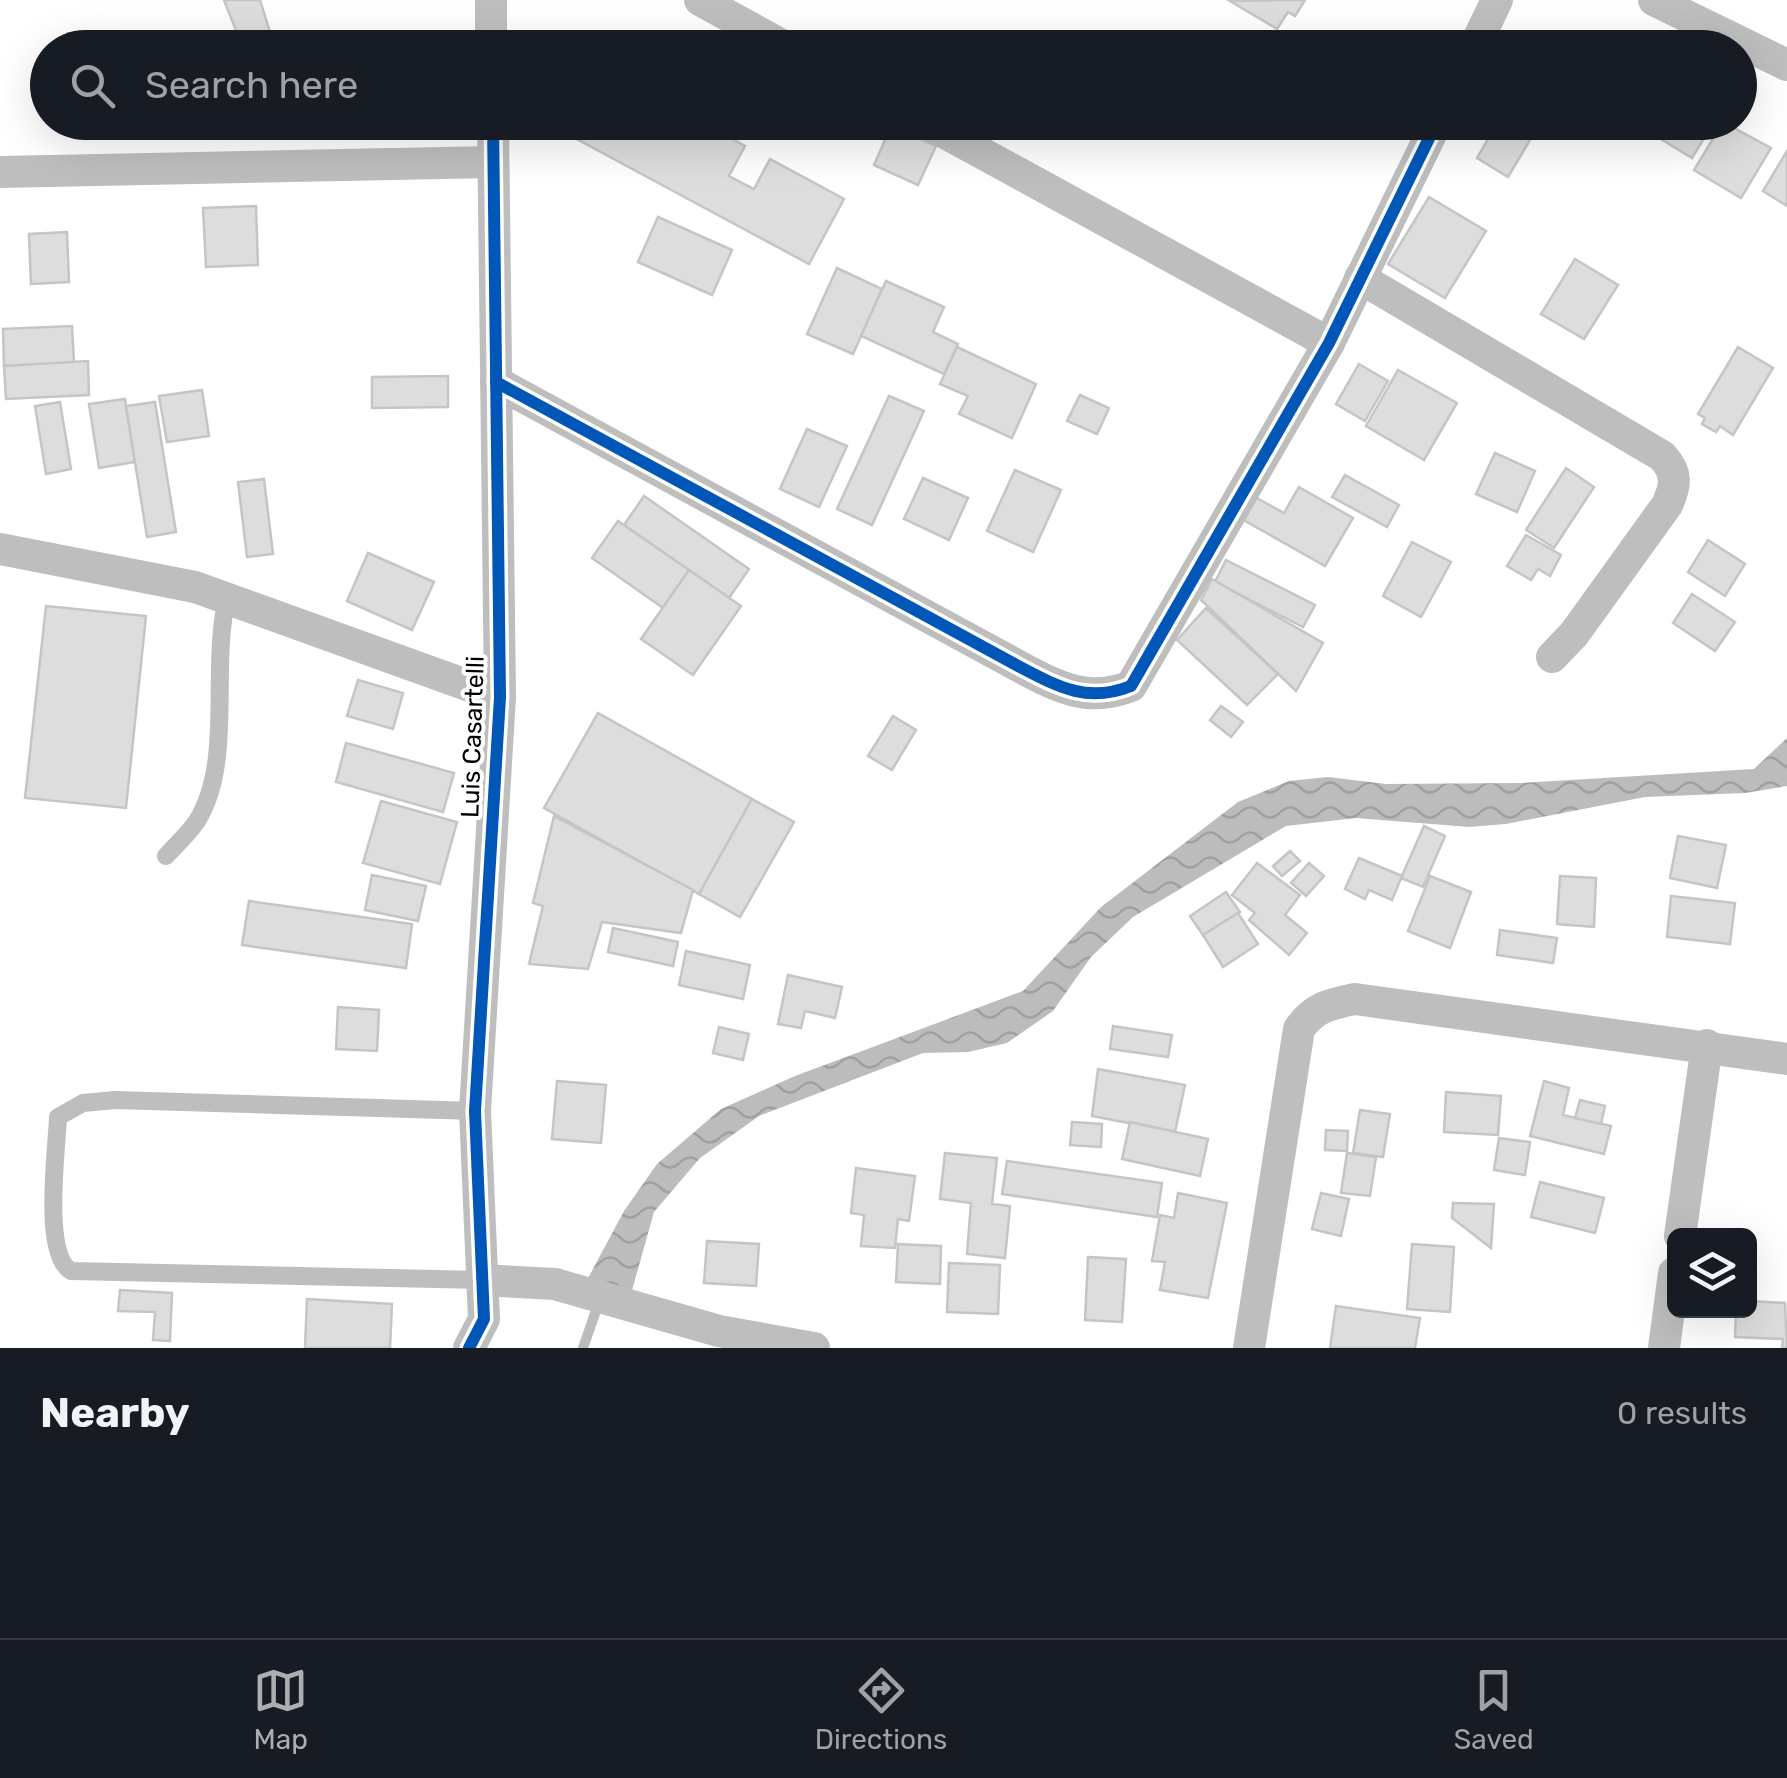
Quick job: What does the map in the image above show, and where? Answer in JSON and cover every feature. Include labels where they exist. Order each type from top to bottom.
[{"type":"street","points":[[491,0],[492,30]]},
{"type":"street","points":[[700,0],[754,30]]},
{"type":"street","points":[[1654,0],[1714,30]]},
{"type":"street","points":[[1482,30],[1494,1]]},
{"type":"street","points":[[1757,51],[1787,66]]},
{"type":"street","name":"Luis Casartelli","points":[[469,1348],[484,1319],[475,1111],[500,697],[492,140]]},
{"type":"street","points":[[957,140],[1329,343]]},
{"type":"street","points":[[496,382],[1022,668],[1082,695],[1110,695],[1131,686],[1329,343],[1428,140]]},
{"type":"street","points":[[0,172],[493,162]]},
{"type":"street","points":[[1360,278],[1662,456],[1672,467],[1676,486],[1666,506],[1574,634],[1552,657]]},
{"type":"street","points":[[0,548],[112,568],[226,599],[500,697]]},
{"type":"street","points":[[1249,1348],[1299,1029],[1310,1014],[1328,1004],[1355,999],[1707,1044],[1787,1058]]},
{"type":"street","points":[[1681,1228],[1707,1044]]},
{"type":"street","points":[[481,1280],[555,1284],[719,1331],[814,1348]]},
{"type":"street","points":[[1664,1348],[1668,1318]]},
{"type":"lane","points":[[166,856],[198,820],[214,781],[218,633],[226,599]]},
{"type":"lane","points":[[475,1111],[115,1100],[83,1103],[58,1116],[54,1233],[62,1265],[71,1271],[481,1280]]},
{"type":"water","points":[[1787,738],[1787,786],[1745,793],[1645,797],[1506,824],[1469,827],[1356,818],[1286,826],[1133,917],[1091,957],[1053,1011],[1007,1043],[968,1052],[923,1053],[759,1116],[700,1158],[654,1212],[631,1294],[586,1282],[624,1211],[657,1164],[721,1109],[795,1076],[1023,991],[1101,907],[1238,802],[1289,781],[1328,777],[1386,784],[1521,783],[1754,769]]},
{"type":"building","points":[[224,0],[260,0],[269,30],[236,30]]},
{"type":"building","points":[[1305,0],[1295,16],[1288,12],[1277,29],[1230,1]]},
{"type":"building","points":[[578,140],[734,140],[745,146],[729,176],[754,189],[770,159],[844,199],[809,264]]},
{"type":"building","points":[[885,140],[922,140],[936,146],[918,185],[874,165]]},
{"type":"building","points":[[1488,140],[1530,140],[1508,177],[1477,158]]},
{"type":"building","points":[[1662,140],[1703,140],[1692,158]]},
{"type":"building","points":[[1712,140],[1756,140],[1771,148],[1741,198],[1694,170]]},
{"type":"building","points":[[1787,151],[1787,206],[1763,191]]},
{"type":"building","points":[[1429,197],[1486,231],[1445,298],[1388,264]]},
{"type":"building","points":[[256,206],[258,265],[206,267],[203,208]]},
{"type":"building","points":[[658,217],[732,250],[712,295],[638,262]]},
{"type":"building","points":[[67,232],[69,282],[31,284],[29,234]]},
{"type":"building","points":[[1575,259],[1618,285],[1584,339],[1541,314]]},
{"type":"building","points":[[837,268],[882,289],[853,354],[807,334]]},
{"type":"building","points":[[886,281],[944,307],[933,332],[958,344],[944,374],[861,336]]},
{"type":"building","points":[[72,326],[74,363],[4,366],[3,329]]},
{"type":"building","points":[[957,347],[1036,384],[1012,438],[959,414],[968,396],[940,384]]},
{"type":"building","points":[[1738,347],[1773,368],[1733,435],[1720,426],[1716,432],[1702,424],[1705,418],[1698,414]]},
{"type":"building","points":[[88,361],[89,395],[6,399],[4,366]]},
{"type":"building","points":[[1359,364],[1388,381],[1365,421],[1336,404]]},
{"type":"building","points":[[1398,370],[1457,403],[1424,460],[1366,426]]},
{"type":"building","points":[[448,376],[448,407],[372,408],[372,377]]},
{"type":"building","points":[[202,390],[209,436],[167,442],[159,396]]},
{"type":"building","points":[[1080,395],[1109,408],[1097,434],[1067,421]]},
{"type":"building","points":[[889,396],[924,411],[872,525],[837,509]]},
{"type":"building","points":[[125,399],[135,462],[99,468],[89,404]]},
{"type":"building","points":[[60,402],[71,469],[46,474],[35,406]]},
{"type":"building","points":[[155,402],[176,532],[147,537],[126,406]]},
{"type":"building","points":[[807,429],[847,446],[819,507],[780,489]]},
{"type":"building","points":[[1495,453],[1535,471],[1517,512],[1476,494]]},
{"type":"building","points":[[1566,468],[1594,487],[1554,548],[1526,530]]},
{"type":"building","points":[[1015,470],[1061,490],[1033,552],[987,531]]},
{"type":"building","points":[[1345,475],[1399,505],[1387,527],[1332,497]]},
{"type":"building","points":[[923,478],[968,498],[949,540],[904,519]]},
{"type":"building","points":[[264,479],[273,554],[247,557],[238,482]]},
{"type":"building","points":[[1299,487],[1353,518],[1325,566],[1240,518],[1253,496],[1284,513]]},
{"type":"building","points":[[644,496],[749,569],[729,598],[624,525]]},
{"type":"building","points":[[618,521],[689,570],[663,608],[592,558]]},
{"type":"building","points":[[1526,535],[1561,555],[1550,576],[1538,569],[1531,580],[1507,566]]},
{"type":"building","points":[[1708,540],[1745,564],[1725,596],[1688,572]]},
{"type":"building","points":[[1412,542],[1451,562],[1421,617],[1383,596]]},
{"type":"building","points":[[368,553],[434,582],[412,630],[347,601]]},
{"type":"building","points":[[1226,560],[1315,605],[1303,627],[1215,582]]},
{"type":"building","points":[[689,570],[741,606],[693,675],[641,639]]},
{"type":"building","points":[[1212,579],[1323,643],[1296,691],[1201,600]]},
{"type":"building","points":[[1692,594],[1735,622],[1715,651],[1673,623]]},
{"type":"building","points":[[46,606],[146,616],[126,808],[25,798]]},
{"type":"building","points":[[1206,608],[1278,674],[1247,705],[1177,640]]},
{"type":"building","points":[[358,680],[403,693],[393,729],[347,716]]},
{"type":"building","points":[[1221,706],[1243,722],[1231,737],[1210,720]]},
{"type":"building","points":[[598,713],[752,799],[699,894],[544,808]]},
{"type":"building","points":[[893,716],[916,730],[892,770],[868,756]]},
{"type":"building","points":[[346,743],[454,773],[443,812],[336,782]]},
{"type":"building","points":[[752,799],[794,822],[740,917],[699,894]]},
{"type":"building","points":[[381,801],[457,822],[440,884],[363,863]]},
{"type":"building","points":[[554,816],[693,890],[681,933],[602,922],[588,969],[529,964],[543,906],[533,903]]},
{"type":"building","points":[[1424,826],[1445,836],[1423,887],[1401,878]]},
{"type":"building","points":[[1678,836],[1726,845],[1717,888],[1670,878]]},
{"type":"building","points":[[1290,851],[1300,861],[1282,876],[1273,866]]},
{"type":"building","points":[[1359,858],[1402,876],[1392,900],[1369,890],[1365,899],[1345,889]]},
{"type":"building","points":[[1257,863],[1300,895],[1285,915],[1307,933],[1289,955],[1249,920],[1255,913],[1232,895]]},
{"type":"building","points":[[1309,863],[1324,876],[1306,896],[1291,883]]},
{"type":"building","points":[[372,875],[426,886],[418,921],[365,910]]},
{"type":"building","points":[[1430,876],[1471,892],[1450,948],[1408,931]]},
{"type":"building","points":[[1560,876],[1596,878],[1594,927],[1557,924]]},
{"type":"building","points":[[1226,892],[1240,912],[1203,935],[1190,916]]},
{"type":"building","points":[[1671,896],[1735,903],[1730,944],[1667,937]]},
{"type":"building","points":[[249,901],[412,924],[406,968],[242,945]]},
{"type":"building","points":[[1238,913],[1258,944],[1223,967],[1203,935]]},
{"type":"building","points":[[613,928],[678,942],[673,966],[608,952]]},
{"type":"building","points":[[1500,930],[1557,938],[1553,963],[1497,955]]},
{"type":"building","points":[[686,951],[750,965],[743,999],[679,985]]},
{"type":"building","points":[[788,975],[842,987],[835,1018],[805,1011],[801,1028],[778,1024]]},
{"type":"building","points":[[338,1007],[379,1010],[377,1051],[336,1049]]},
{"type":"building","points":[[1113,1026],[1172,1035],[1168,1057],[1110,1049]]},
{"type":"building","points":[[719,1027],[749,1034],[743,1060],[713,1053]]},
{"type":"building","points":[[1098,1069],[1185,1085],[1175,1132],[1092,1116]]},
{"type":"building","points":[[557,1081],[606,1085],[601,1143],[552,1139]]},
{"type":"building","points":[[1544,1081],[1569,1088],[1563,1115],[1611,1126],[1604,1154],[1530,1136]]},
{"type":"building","points":[[1446,1092],[1501,1096],[1498,1135],[1444,1132]]},
{"type":"building","points":[[1580,1100],[1605,1106],[1601,1124],[1575,1118]]},
{"type":"building","points":[[1360,1110],[1390,1114],[1383,1157],[1353,1153]]},
{"type":"building","points":[[1072,1122],[1102,1124],[1101,1147],[1070,1145]]},
{"type":"building","points":[[1130,1122],[1208,1139],[1200,1176],[1122,1159]]},
{"type":"building","points":[[1326,1130],[1348,1131],[1347,1151],[1325,1150]]},
{"type":"building","points":[[1499,1138],[1530,1142],[1525,1175],[1494,1170]]},
{"type":"building","points":[[945,1153],[997,1158],[992,1204],[1010,1206],[1005,1258],[967,1254],[971,1203],[940,1199]]},
{"type":"building","points":[[1347,1153],[1376,1157],[1370,1196],[1341,1193]]},
{"type":"building","points":[[1007,1161],[1162,1183],[1157,1217],[1002,1194]]},
{"type":"building","points":[[856,1168],[915,1176],[909,1221],[898,1219],[895,1248],[861,1246],[864,1215],[851,1213]]},
{"type":"building","points":[[1540,1182],[1604,1198],[1595,1233],[1531,1217]]},
{"type":"building","points":[[1178,1193],[1227,1203],[1208,1298],[1160,1290],[1165,1262],[1152,1261],[1160,1215],[1174,1218]]},
{"type":"building","points":[[1321,1193],[1349,1199],[1341,1236],[1312,1229]]},
{"type":"building","points":[[1453,1203],[1494,1204],[1491,1248],[1452,1218]]},
{"type":"building","points":[[707,1241],[759,1244],[756,1286],[704,1283]]},
{"type":"building","points":[[898,1244],[941,1246],[940,1284],[896,1282]]},
{"type":"building","points":[[1412,1244],[1454,1247],[1450,1312],[1407,1309]]},
{"type":"building","points":[[1088,1257],[1126,1259],[1122,1322],[1085,1320]]},
{"type":"building","points":[[949,1263],[1000,1265],[998,1314],[947,1312]]},
{"type":"building","points":[[120,1290],[172,1293],[170,1341],[153,1340],[155,1312],[118,1311]]},
{"type":"building","points":[[307,1299],[392,1304],[390,1348],[305,1348]]},
{"type":"building","points":[[1757,1301],[1785,1303],[1787,1348],[1782,1348],[1783,1339],[1735,1337],[1736,1318],[1757,1318]]},
{"type":"building","points":[[1336,1306],[1420,1318],[1415,1348],[1330,1348]]},
{"type":"waterway","points":[[583,1348],[599,1302]]},
{"type":"cycle path","points":[[469,1348],[484,1319],[475,1111],[500,697],[493,140]]},
{"type":"cycle path","points":[[496,382],[1036,675],[1075,691],[1116,691],[1131,686],[1329,343],[1428,140]]}]
